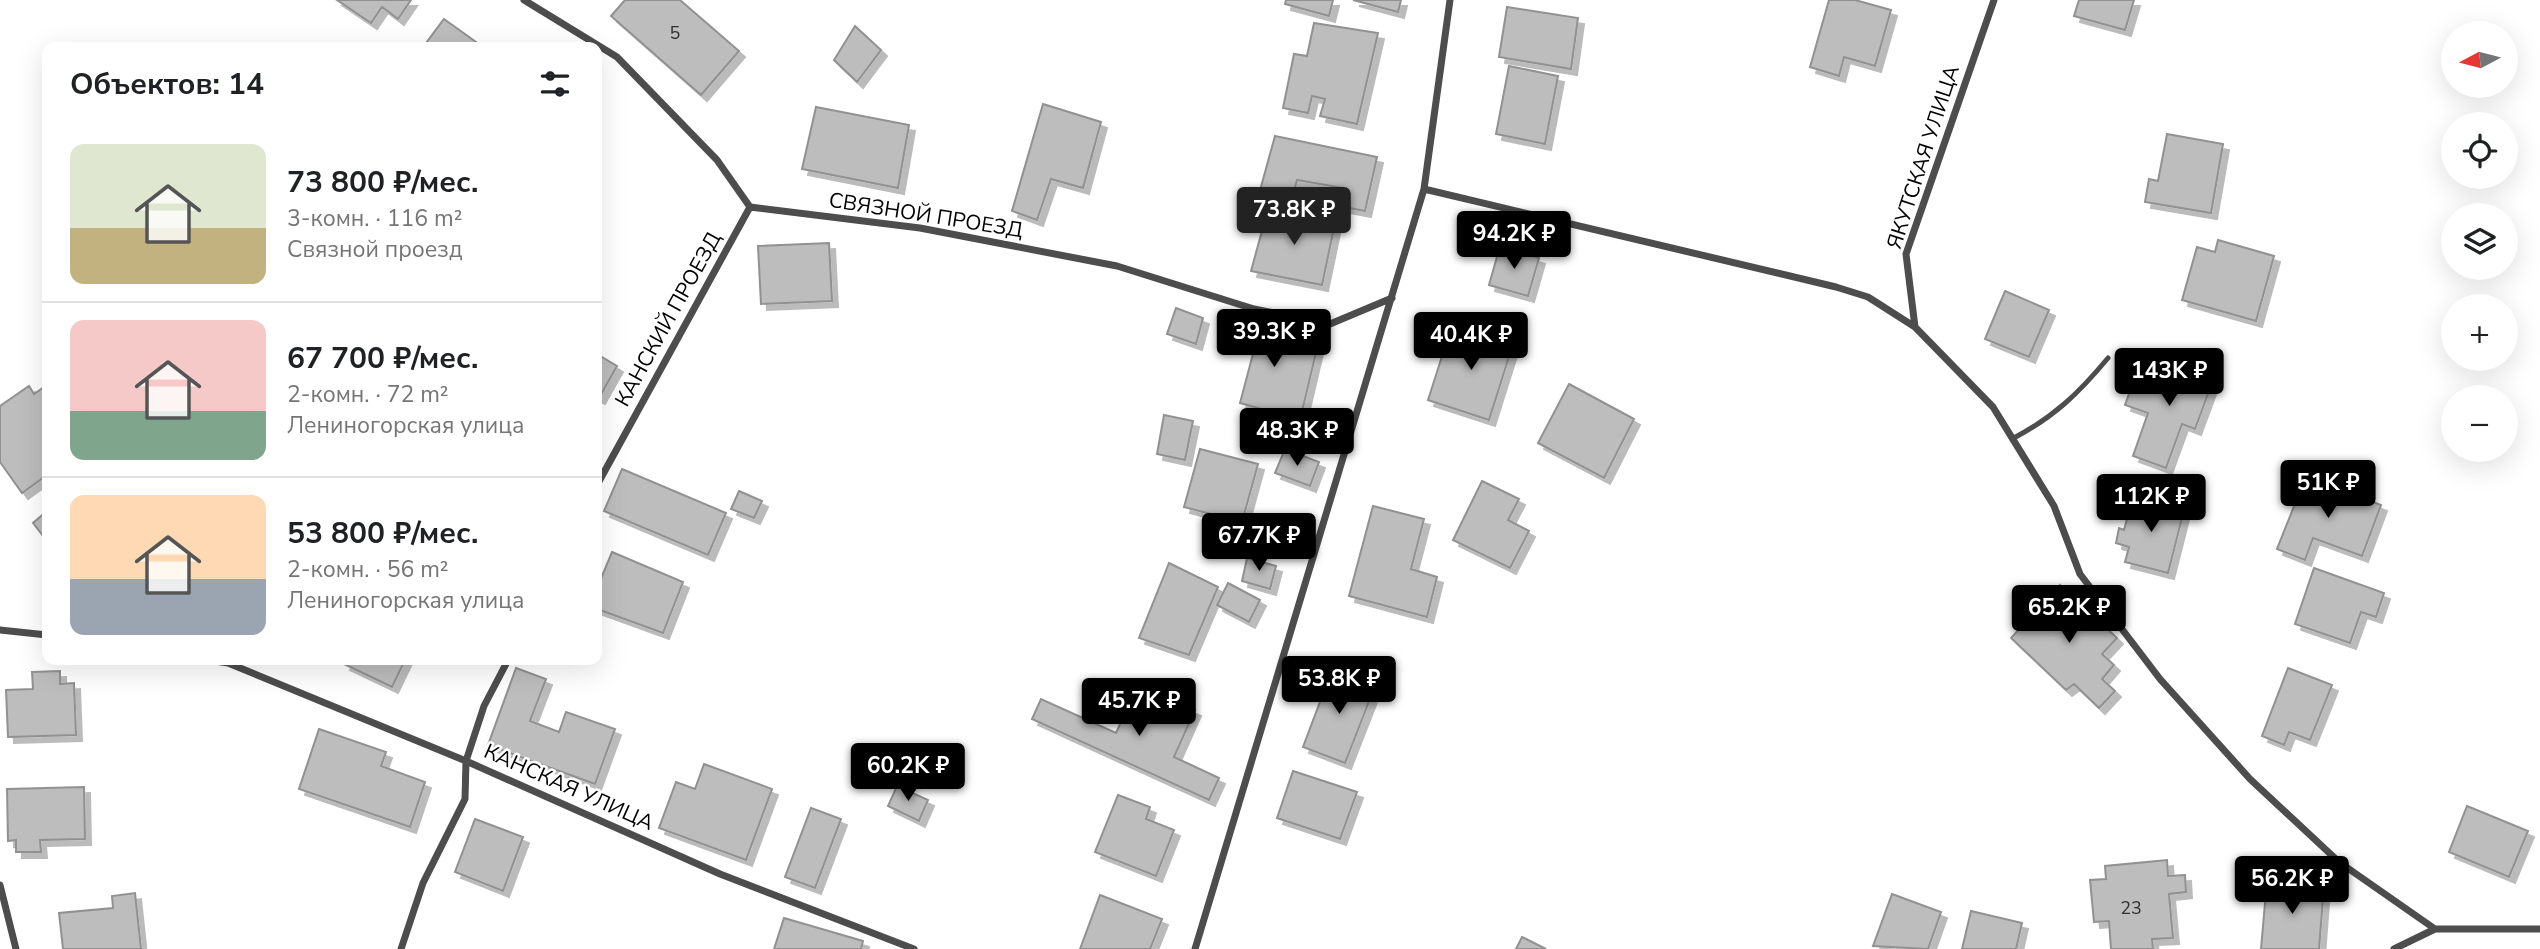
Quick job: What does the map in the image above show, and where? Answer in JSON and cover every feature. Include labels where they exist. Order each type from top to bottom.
[{"type":"street","points":[[524,0],[593,42]]},
{"type":"street","points":[[1195,949],[1424,189],[1450,0]]},
{"type":"street","name":"ЯКУТСКАЯ УЛИЦА","points":[[1915,327],[1906,254],[1994,0]]},
{"type":"street","points":[[602,48],[617,57],[717,160],[750,207]]},
{"type":"street","points":[[1424,189],[1836,287],[1868,297],[1915,327],[1993,407],[2054,506],[2080,574],[2160,678],[2250,779],[2339,862],[2435,929]]},
{"type":"street","name":"СВЯЗНОЙ ПРОЕЗД","points":[[750,207],[920,228],[1117,265],[1254,309],[1331,324],[1392,298]]},
{"type":"street","name":"КАНСКИЙ ПРОЕЗД","points":[[602,476],[750,207]]},
{"type":"street","points":[[0,630],[42,634]]},
{"type":"street","name":"КАНСКАЯ УЛИЦА","points":[[233,665],[466,761],[720,874],[914,949]]},
{"type":"street","points":[[401,949],[423,883],[465,799],[466,761],[484,706],[505,665]]},
{"type":"street","points":[[0,885],[16,949]]},
{"type":"street","points":[[2393,949],[2435,929],[2540,929]]},
{"type":"lane","points":[[2012,439],[2047,420],[2080,391],[2108,358]]},
{"type":"building","points":[[337,0],[411,0],[398,19],[382,7],[371,23]]},
{"type":"building","points":[[625,0],[680,0],[739,51],[701,95],[611,16]]},
{"type":"building","points":[[1286,0],[1333,0],[1329,16],[1285,4]]},
{"type":"building","points":[[1353,0],[1401,0],[1398,12]]},
{"type":"building","points":[[1829,0],[1855,0],[1891,10],[1875,66],[1844,57],[1839,76],[1810,67]]},
{"type":"building","points":[[2079,0],[2134,0],[2125,30],[2074,16]]},
{"type":"building","points":[[1507,7],[1578,18],[1571,69],[1499,57]]},
{"type":"building","points":[[444,19],[476,42],[427,42]]},
{"type":"building","points":[[1314,23],[1378,33],[1357,124],[1320,116],[1325,99],[1312,96],[1308,113],[1283,108],[1294,54],[1307,56]]},
{"type":"building","points":[[855,26],[881,50],[857,82],[834,60]]},
{"type":"building","points":[[1509,66],[1558,76],[1545,144],[1496,134]]},
{"type":"building","points":[[1043,104],[1101,122],[1083,188],[1051,179],[1037,220],[1012,211]]},
{"type":"building","points":[[816,107],[909,125],[898,188],[802,169]]},
{"type":"building","points":[[2167,134],[2223,144],[2211,213],[2145,202],[2149,179],[2158,181]]},
{"type":"building","points":[[1275,136],[1377,157],[1365,211],[1339,206],[1343,188],[1297,180],[1291,203],[1259,194]]},
{"type":"building","points":[[1268,209],[1335,223],[1322,285],[1251,271]]},
{"type":"building","points":[[2218,240],[2274,256],[2256,321],[2182,300],[2197,247],[2215,252]]},
{"type":"building","points":[[829,243],[832,301],[761,304],[758,246]]},
{"type":"building","points":[[1500,246],[1539,258],[1528,296],[1489,285]]},
{"type":"building","points":[[2005,291],[2049,310],[2029,357],[1985,339]]},
{"type":"building","points":[[1176,308],[1203,318],[1196,344],[1167,334]]},
{"type":"building","points":[[1229,320],[1318,344],[1300,420],[1240,403],[1254,350],[1223,343]]},
{"type":"building","points":[[1452,325],[1513,344],[1489,420],[1428,400]]},
{"type":"building","points":[[2163,356],[2215,375],[2195,429],[2182,424],[2166,468],[2133,456],[2148,413],[2125,405],[2133,383],[2151,389]]},
{"type":"building","points":[[602,357],[617,366],[602,393]]},
{"type":"building","points":[[1569,384],[1634,419],[1604,478],[1538,443]]},
{"type":"building","points":[[29,386],[34,394],[42,388],[42,479],[22,493],[0,462],[0,406]]},
{"type":"building","points":[[1164,415],[1193,421],[1185,460],[1157,454]]},
{"type":"building","points":[[1200,449],[1258,464],[1242,522],[1184,507]]},
{"type":"building","points":[[1285,449],[1319,462],[1310,486],[1275,473]]},
{"type":"building","points":[[622,469],[726,513],[708,555],[604,511]]},
{"type":"building","points":[[2306,476],[2381,505],[2362,556],[2313,538],[2305,560],[2277,549]]},
{"type":"building","points":[[1482,481],[1519,499],[1508,520],[1529,531],[1510,568],[1453,540]]},
{"type":"building","points":[[739,491],[762,501],[754,518],[731,509]]},
{"type":"building","points":[[2133,496],[2184,510],[2168,573],[2125,562],[2129,547],[2116,543],[2119,528],[2124,530]]},
{"type":"building","points":[[1373,506],[1424,519],[1411,569],[1437,577],[1427,617],[1349,596]]},
{"type":"building","points":[[42,515],[42,535],[33,523]]},
{"type":"building","points":[[612,552],[683,582],[663,633],[602,611],[602,576]]},
{"type":"building","points":[[1247,558],[1276,566],[1270,589],[1242,581]]},
{"type":"building","points":[[1169,563],[1218,587],[1189,655],[1139,638]]},
{"type":"building","points":[[2314,568],[2384,593],[2376,617],[2361,612],[2350,643],[2295,624]]},
{"type":"building","points":[[1228,583],[1260,600],[1249,622],[1217,605]]},
{"type":"building","points":[[2060,585],[2117,638],[2102,654],[2114,665],[2102,679],[2115,691],[2099,708],[2074,684],[2066,690],[2011,638]]},
{"type":"building","points":[[346,665],[403,665],[392,687]]},
{"type":"building","points":[[516,668],[546,679],[530,721],[559,732],[566,712],[615,729],[595,784],[488,745]]},
{"type":"building","points":[[2288,668],[2332,685],[2310,740],[2289,732],[2284,745],[2262,736]]},
{"type":"building","points":[[1332,670],[1375,686],[1345,763],[1303,747]]},
{"type":"building","points":[[60,671],[60,684],[74,683],[76,735],[8,737],[6,690],[33,689],[32,672]]},
{"type":"building","points":[[1138,685],[1195,710],[1174,757],[1219,778],[1209,800],[1032,719],[1041,699],[1116,733]]},
{"type":"building","points":[[319,729],[386,752],[381,766],[425,782],[410,827],[299,789]]},
{"type":"building","points":[[704,764],[772,789],[746,860],[659,828],[676,782],[695,789]]},
{"type":"building","points":[[1293,771],[1357,792],[1340,839],[1277,818]]},
{"type":"building","points":[[897,786],[928,800],[919,821],[888,806]]},
{"type":"building","points":[[84,787],[85,839],[40,840],[41,852],[16,852],[16,840],[8,841],[7,789]]},
{"type":"building","points":[[1118,795],[1150,807],[1146,819],[1174,830],[1156,876],[1095,852]]},
{"type":"building","points":[[2467,806],[2528,831],[2509,877],[2449,852]]},
{"type":"building","points":[[811,808],[841,819],[815,888],[785,877]]},
{"type":"building","points":[[475,819],[523,837],[503,891],[455,872]]},
{"type":"building","points":[[2167,860],[2168,876],[2185,875],[2186,892],[2169,894],[2173,938],[2152,939],[2153,949],[2111,949],[2109,921],[2094,922],[2090,880],[2106,879],[2105,866]]},
{"type":"building","points":[[2267,880],[2324,885],[2319,949],[2261,949]]},
{"type":"building","points":[[135,893],[141,949],[63,949],[59,913],[113,908],[112,896]]},
{"type":"building","points":[[1892,894],[1941,912],[1928,949],[1873,946]]},
{"type":"building","points":[[1100,895],[1162,919],[1150,949],[1080,949]]},
{"type":"building","points":[[1971,911],[2022,923],[2016,949],[1962,949]]},
{"type":"building","points":[[784,918],[863,941],[861,949],[774,949]]},
{"type":"building","points":[[1522,937],[1546,949],[1516,949]]}]
